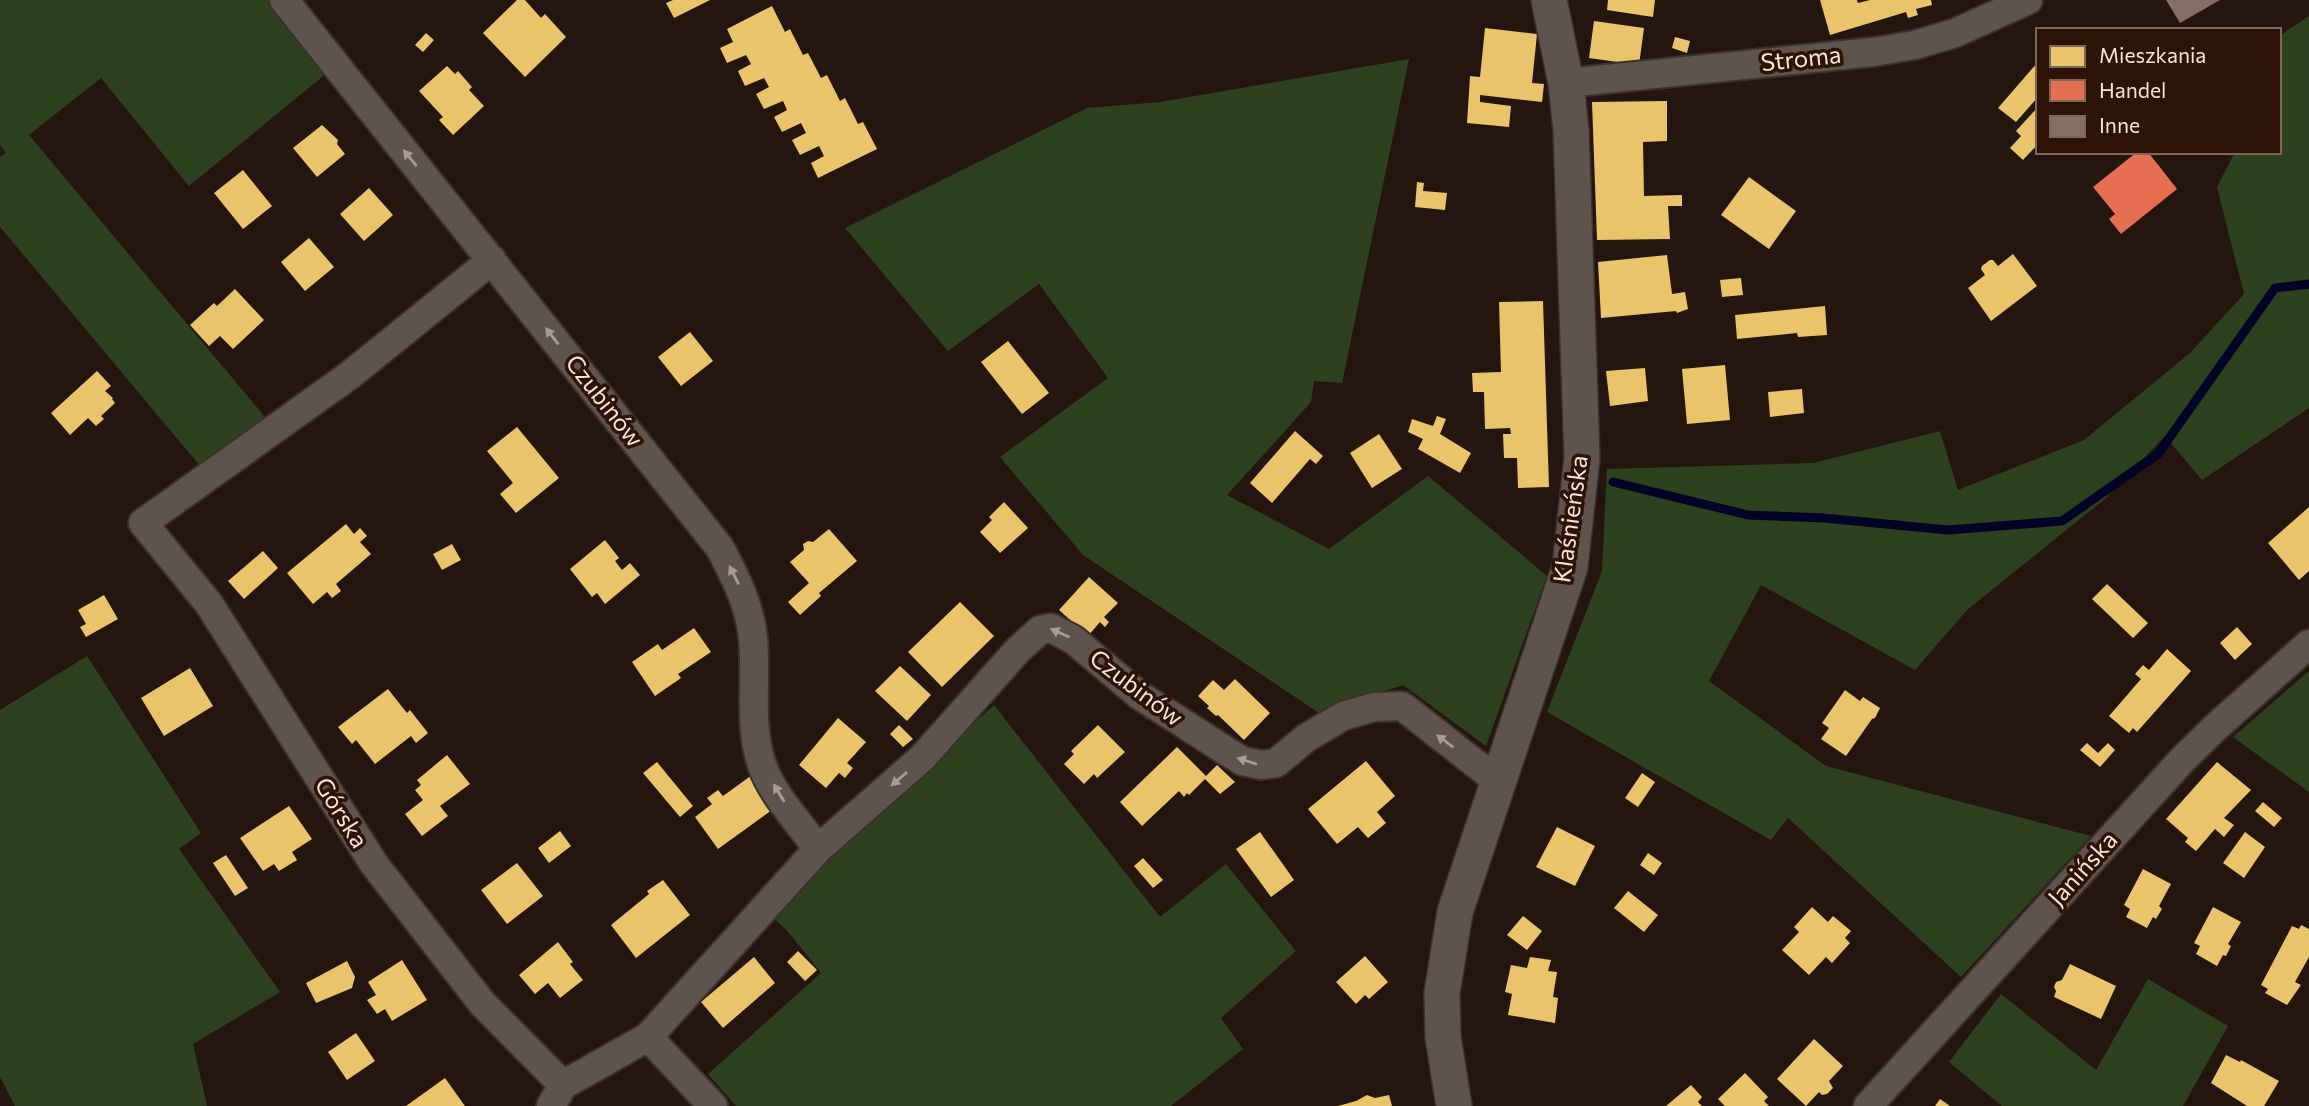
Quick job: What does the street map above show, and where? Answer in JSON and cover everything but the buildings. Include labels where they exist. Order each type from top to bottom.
[{"type":"street","name":"Czubinów","points":[[284,0],[720,548],[742,592],[753,636],[755,737],[763,767],[783,801],[818,849]]},
{"type":"street","name":"Stroma","points":[[1566,83],[1873,52],[1915,45],[1955,33],[2028,0]]},
{"type":"street","name":"Klaśnieńska","points":[[1454,1106],[1443,1037],[1442,993],[1455,912],[1570,567],[1582,458],[1571,130],[1553,4]]},
{"type":"street","name":"Górska","points":[[492,260],[350,375],[143,523],[209,604],[373,864],[557,1096]]},
{"type":"street","name":"Czubinów","points":[[557,1096],[648,1037],[818,849],[922,758],[1024,644],[1040,630],[1051,628],[1074,640],[1161,710],[1242,761],[1261,765],[1276,763],[1306,738],[1343,716],[1374,707],[1402,706],[1499,782]]},
{"type":"street","name":"Janińska","points":[[1868,1106],[2183,759],[2309,644]]},
{"type":"street","points":[[648,1037],[713,1106]]},
{"type":"green space","points":[[0,0],[269,0],[327,73],[189,186],[101,78],[29,135],[265,417],[201,467],[0,227],[0,157],[6,153],[0,145]]},
{"type":"green space","points":[[2309,16],[2309,408],[2202,480],[2165,436],[2106,498],[1967,610],[1915,670],[1761,585],[1709,681],[1826,766],[2091,836],[1961,977],[1788,818],[1771,840],[1547,712],[1602,571],[1607,469],[1814,463],[1940,431],[1958,490],[2084,440],[2190,353],[2244,294],[2217,187],[2234,154],[2281,154],[2281,35]]},
{"type":"green space","points":[[1409,59],[1342,383],[1314,381],[1311,402],[1227,495],[1329,549],[1428,476],[1547,576],[1486,746],[1403,685],[1319,713],[1083,555],[1000,457],[1108,378],[1039,284],[948,351],[845,228],[1087,108],[1160,102]]},
{"type":"green space","points":[[87,656],[201,833],[179,849],[280,992],[193,1044],[207,1106],[15,1106],[0,1077],[0,710]]},
{"type":"green space","points":[[2309,671],[2309,792],[2233,737]]},
{"type":"green space","points":[[994,705],[1160,917],[1226,864],[1296,951],[1221,1018],[1243,1049],[1171,1106],[736,1106],[708,1074],[821,973],[770,914],[817,862]]},
{"type":"green space","points":[[2148,979],[2228,1026],[2183,1106],[2002,1106],[1949,1062],[2001,994],[2096,1070]]},
{"type":"waterway","points":[[1613,482],[1748,515],[1824,518],[1948,530],[2062,521],[2158,454],[2275,288],[2309,284]]}]
